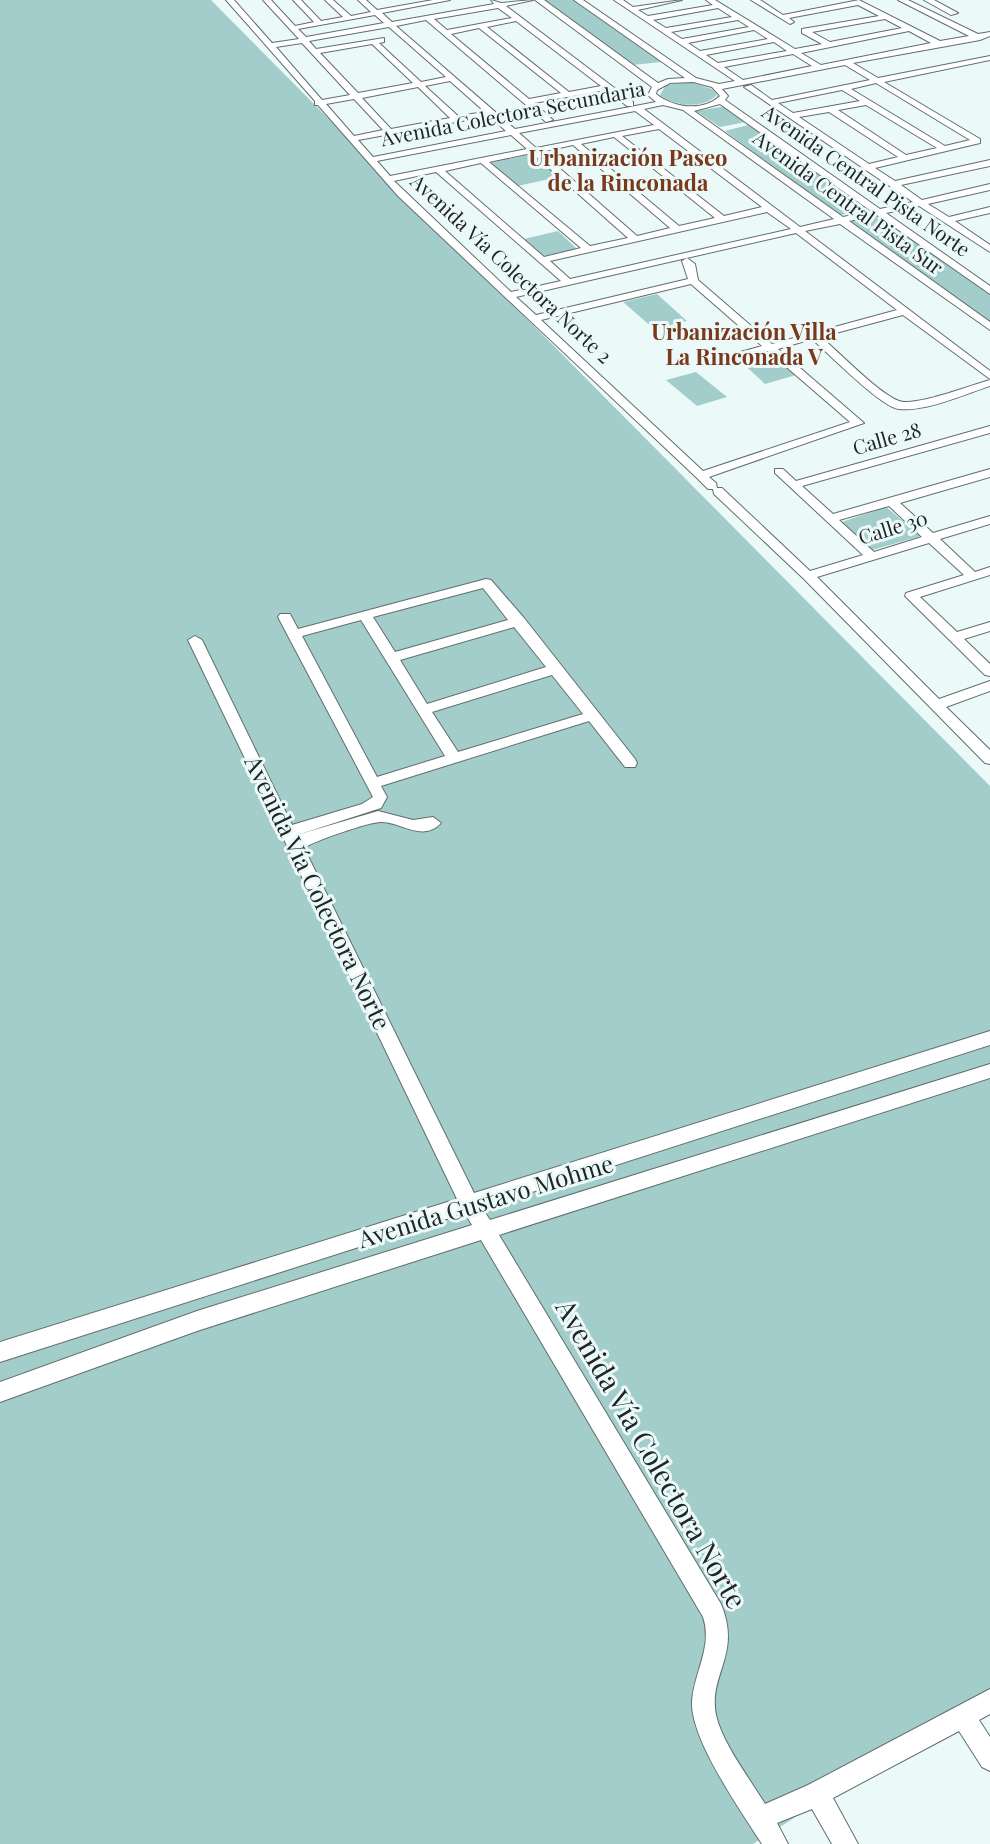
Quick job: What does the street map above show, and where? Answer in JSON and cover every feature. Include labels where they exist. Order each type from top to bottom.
[{"type":"street","name":"Avenida Vía Colectora Norte 2","points":[[230,0],[388,179],[808,576],[990,759]]},
{"type":"street","points":[[267,0],[389,132]]},
{"type":"street","points":[[297,0],[319,23]]},
{"type":"street","points":[[329,0],[349,18]]},
{"type":"street","points":[[362,0],[634,238]]},
{"type":"street","points":[[294,28],[376,13],[408,3],[446,0]]},
{"type":"street","points":[[270,46],[496,3],[529,0]]},
{"type":"street","points":[[539,0],[656,86]]},
{"type":"street","points":[[578,0],[693,80],[721,93]]},
{"type":"street","points":[[618,0],[990,249]]},
{"type":"street","points":[[631,9],[678,0]]},
{"type":"street","points":[[710,0],[819,67]]},
{"type":"street","points":[[902,0],[986,38]]},
{"type":"street","points":[[928,0],[986,38]]},
{"type":"street","points":[[758,2],[829,45]]},
{"type":"street","points":[[758,2],[774,2]]},
{"type":"street","points":[[783,17],[856,2],[939,44]]},
{"type":"street","points":[[496,3],[990,376]]},
{"type":"street","points":[[646,19],[719,6]]},
{"type":"street","points":[[805,31],[885,17]]},
{"type":"street","points":[[428,18],[549,120]]},
{"type":"street","points":[[664,31],[738,18]]},
{"type":"street","points":[[444,33],[517,19]]},
{"type":"street","points":[[481,26],[568,95]]},
{"type":"street","points":[[681,42],[755,28]]},
{"type":"street","points":[[716,66],[910,29]]},
{"type":"street","points":[[316,51],[402,36]]},
{"type":"street","points":[[693,80],[656,86],[652,92],[659,101],[685,108],[707,106],[721,93],[745,84],[939,44],[986,38]]},
{"type":"street","points":[[745,84],[986,38]]},
{"type":"street","points":[[698,54],[774,40]]},
{"type":"street","points":[[373,41],[456,119]]},
{"type":"street","points":[[772,102],[990,58]]},
{"type":"street","points":[[980,60],[990,66]]},
{"type":"street","points":[[656,64],[668,62]]},
{"type":"street","points":[[849,64],[978,143],[868,167]]},
{"type":"street","points":[[634,68],[645,66]]},
{"type":"street","points":[[318,103],[450,79]]},
{"type":"street","points":[[527,102],[608,87]]},
{"type":"street","points":[[844,88],[946,150]]},
{"type":"street","name":"Avenida Central Pista Norte","points":[[721,93],[754,123],[990,291]]},
{"type":"street","name":"Avenida Colectora Secundaria","points":[[367,158],[659,101]]},
{"type":"street","points":[[793,116],[867,102]]},
{"type":"street","name":"Avenida Colectora Secundaria","points":[[511,130],[549,120],[633,106]]},
{"type":"street","name":"Avenida Central Pista Sur","points":[[685,108],[990,327]]},
{"type":"street","points":[[831,109],[906,159]]},
{"type":"street","points":[[350,139],[490,113]]},
{"type":"street","points":[[717,130],[754,123]]},
{"type":"street","points":[[388,179],[659,126]]},
{"type":"street","points":[[616,135],[722,219]]},
{"type":"street","points":[[575,143],[677,229]]},
{"type":"street","points":[[483,161],[588,249]]},
{"type":"street","points":[[894,184],[990,163]]},
{"type":"street","points":[[439,170],[568,282]]},
{"type":"street","points":[[510,295],[990,187]]},
{"type":"street","points":[[542,260],[767,209]]},
{"type":"street","points":[[948,220],[990,210]]},
{"type":"street","points":[[975,239],[990,235]]},
{"type":"street","points":[[687,261],[693,281],[858,423],[701,476]]},
{"type":"street","points":[[535,318],[693,281]]},
{"type":"street","points":[[734,357],[903,312]]},
{"type":"street","points":[[814,336],[899,406],[929,402],[990,383]]},
{"type":"street","name":"Calle 28","points":[[794,485],[990,429]]},
{"type":"street","points":[[779,471],[871,556]]},
{"type":"street","points":[[830,519],[990,473]]},
{"type":"street","points":[[891,501],[972,576]]},
{"type":"street","name":"Calle 30","points":[[808,576],[990,520]]},
{"type":"street","points":[[990,571],[911,596],[990,672]]},
{"type":"street","points":[[294,634],[483,582],[493,587],[630,763]]},
{"type":"street","points":[[364,614],[454,758]]},
{"type":"street","points":[[285,617],[380,797],[376,804],[292,831],[286,829]]},
{"type":"street","points":[[391,658],[519,621]]},
{"type":"street","points":[[954,638],[990,626]]},
{"type":"street","name":"Avenida Vía Colectora Norte","points":[[195,640],[465,1197],[718,1623],[720,1646],[704,1710],[707,1724],[776,1844]]},
{"type":"street","points":[[423,710],[556,669]]},
{"type":"street","points":[[937,705],[990,686]]},
{"type":"street","points":[[373,783],[591,716]]},
{"type":"street","points":[[294,847],[304,840],[378,816],[384,815],[410,828],[433,823]]},
{"type":"street","name":"Avenida Gustavo Mohme","points":[[0,1352],[465,1197],[990,1038]]},
{"type":"street","name":"Avenida Gustavo Mohme","points":[[0,1392],[197,1321],[990,1071]]},
{"type":"street","points":[[761,1818],[817,1794],[990,1701]]},
{"type":"street","points":[[964,1717],[990,1759]]},
{"type":"street","points":[[817,1794],[846,1844]]},
{"type":"shaded area","points":[[0,0],[211,0],[990,786],[990,1694],[753,1844],[0,1844]]},
{"type":"shaded area","points":[[543,0],[575,0],[661,62],[633,65]]},
{"type":"shaded area","points":[[690,82],[712,89],[717,95],[704,103],[689,105],[660,95],[666,85]]},
{"type":"shaded area","points":[[726,106],[746,122],[720,127],[696,111]]},
{"type":"shaded area","points":[[754,126],[872,211],[839,215],[725,131]]},
{"type":"shaded area","points":[[532,154],[558,177],[518,186],[491,163]]},
{"type":"shaded area","points":[[877,215],[990,293],[990,326],[848,222]]},
{"type":"shaded area","points":[[558,231],[577,249],[544,256],[524,239]]},
{"type":"shaded area","points":[[657,294],[687,321],[654,329],[623,302]]},
{"type":"shaded area","points":[[769,351],[796,375],[765,384],[738,359]]},
{"type":"shaded area","points":[[696,372],[727,397],[697,406],[666,380]]},
{"type":"shaded area","points":[[886,507],[921,536],[869,551],[839,523]]},
{"type":"district","name":"Urbanización Paseo de la Rinconada","points":[[628,170]]},
{"type":"district","name":"Urbanización Villa La Rinconada V","points":[[744,344]]}]
